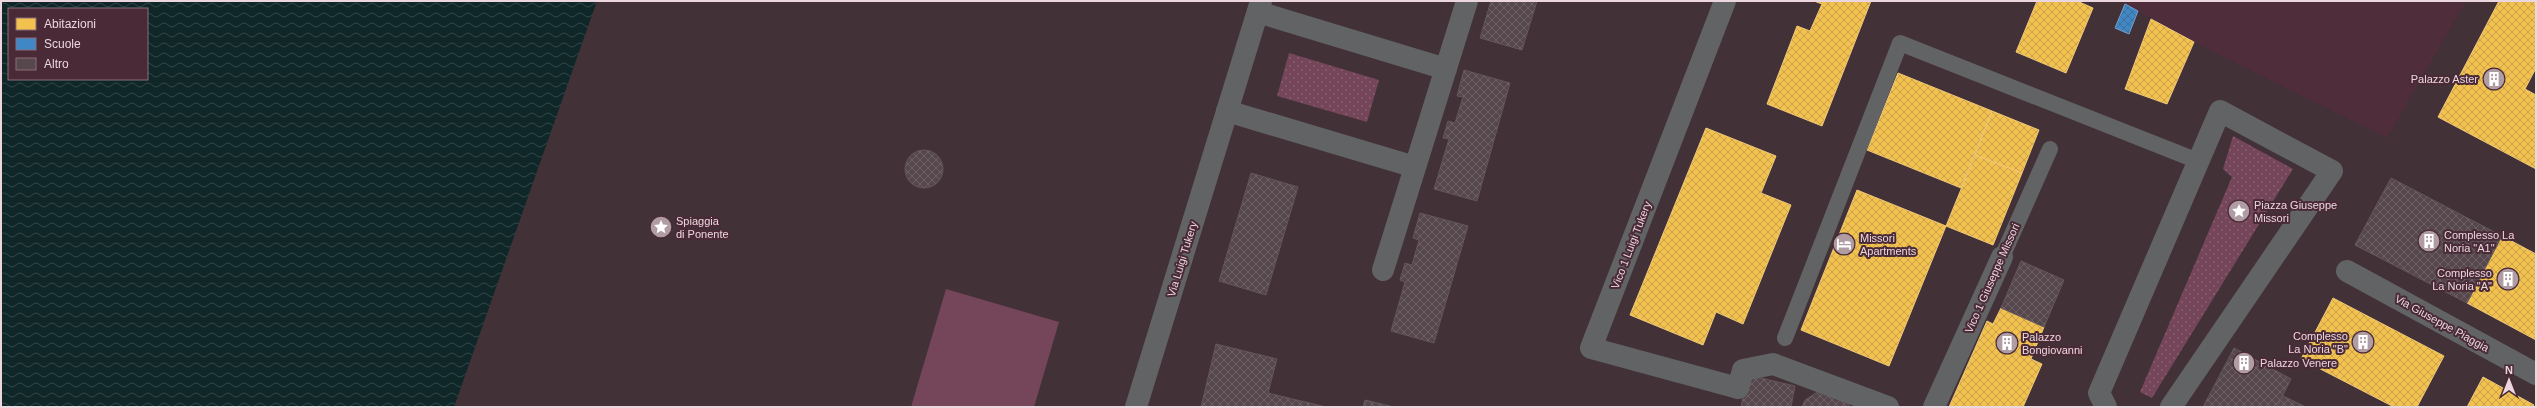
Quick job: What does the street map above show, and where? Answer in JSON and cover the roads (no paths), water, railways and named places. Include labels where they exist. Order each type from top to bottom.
[{"type":"street","points":[[1383,270],[1467,1]]},
{"type":"street","name":"Vico 1 Luigi Tukery","points":[[1725,1],[1591,348],[1738,388],[1743,370],[1773,364],[1888,407]]},
{"type":"street","name":"Via Luigi Tukery","points":[[1136,407],[1260,6],[1446,69]]},
{"type":"street","points":[[1227,111],[1415,167]]},
{"type":"street","points":[[2106,407],[2098,393],[2220,112],[2332,171],[2171,407]]},
{"type":"street","name":"Vico 1 Giuseppe Missori","points":[[1934,407],[2002,257]]},
{"type":"street","name":"Via Giuseppe Piaggia","points":[[2347,271],[2536,374]]},
{"type":"lane","points":[[1785,338],[1900,43],[2198,161]]},
{"type":"lane","name":"Vico 1 Giuseppe Missori","points":[[2002,257],[2050,149]]},
{"type":"water","points":[[1,1],[597,1],[454,407],[1,407]]},
{"type":"place","name":"Palazzo Aster","points":[[2494,79]]},
{"type":"place","name":"Piazza Giuseppe Missori","points":[[2239,211]]},
{"type":"place","name":"Spiaggia di Ponente","points":[[661,227]]},
{"type":"place","name":"Complesso La Noria \"A1\"","points":[[2429,241]]},
{"type":"place","name":"Missori Apartments","points":[[1844,244]]},
{"type":"place","name":"Complesso La Noria \"A\"","points":[[2508,279]]},
{"type":"place","name":"Complesso La Noria \"B\"","points":[[2363,342]]},
{"type":"place","name":"Palazzo Bongiovanni","points":[[2007,343]]},
{"type":"place","name":"Palazzo Venere","points":[[2244,363]]}]
